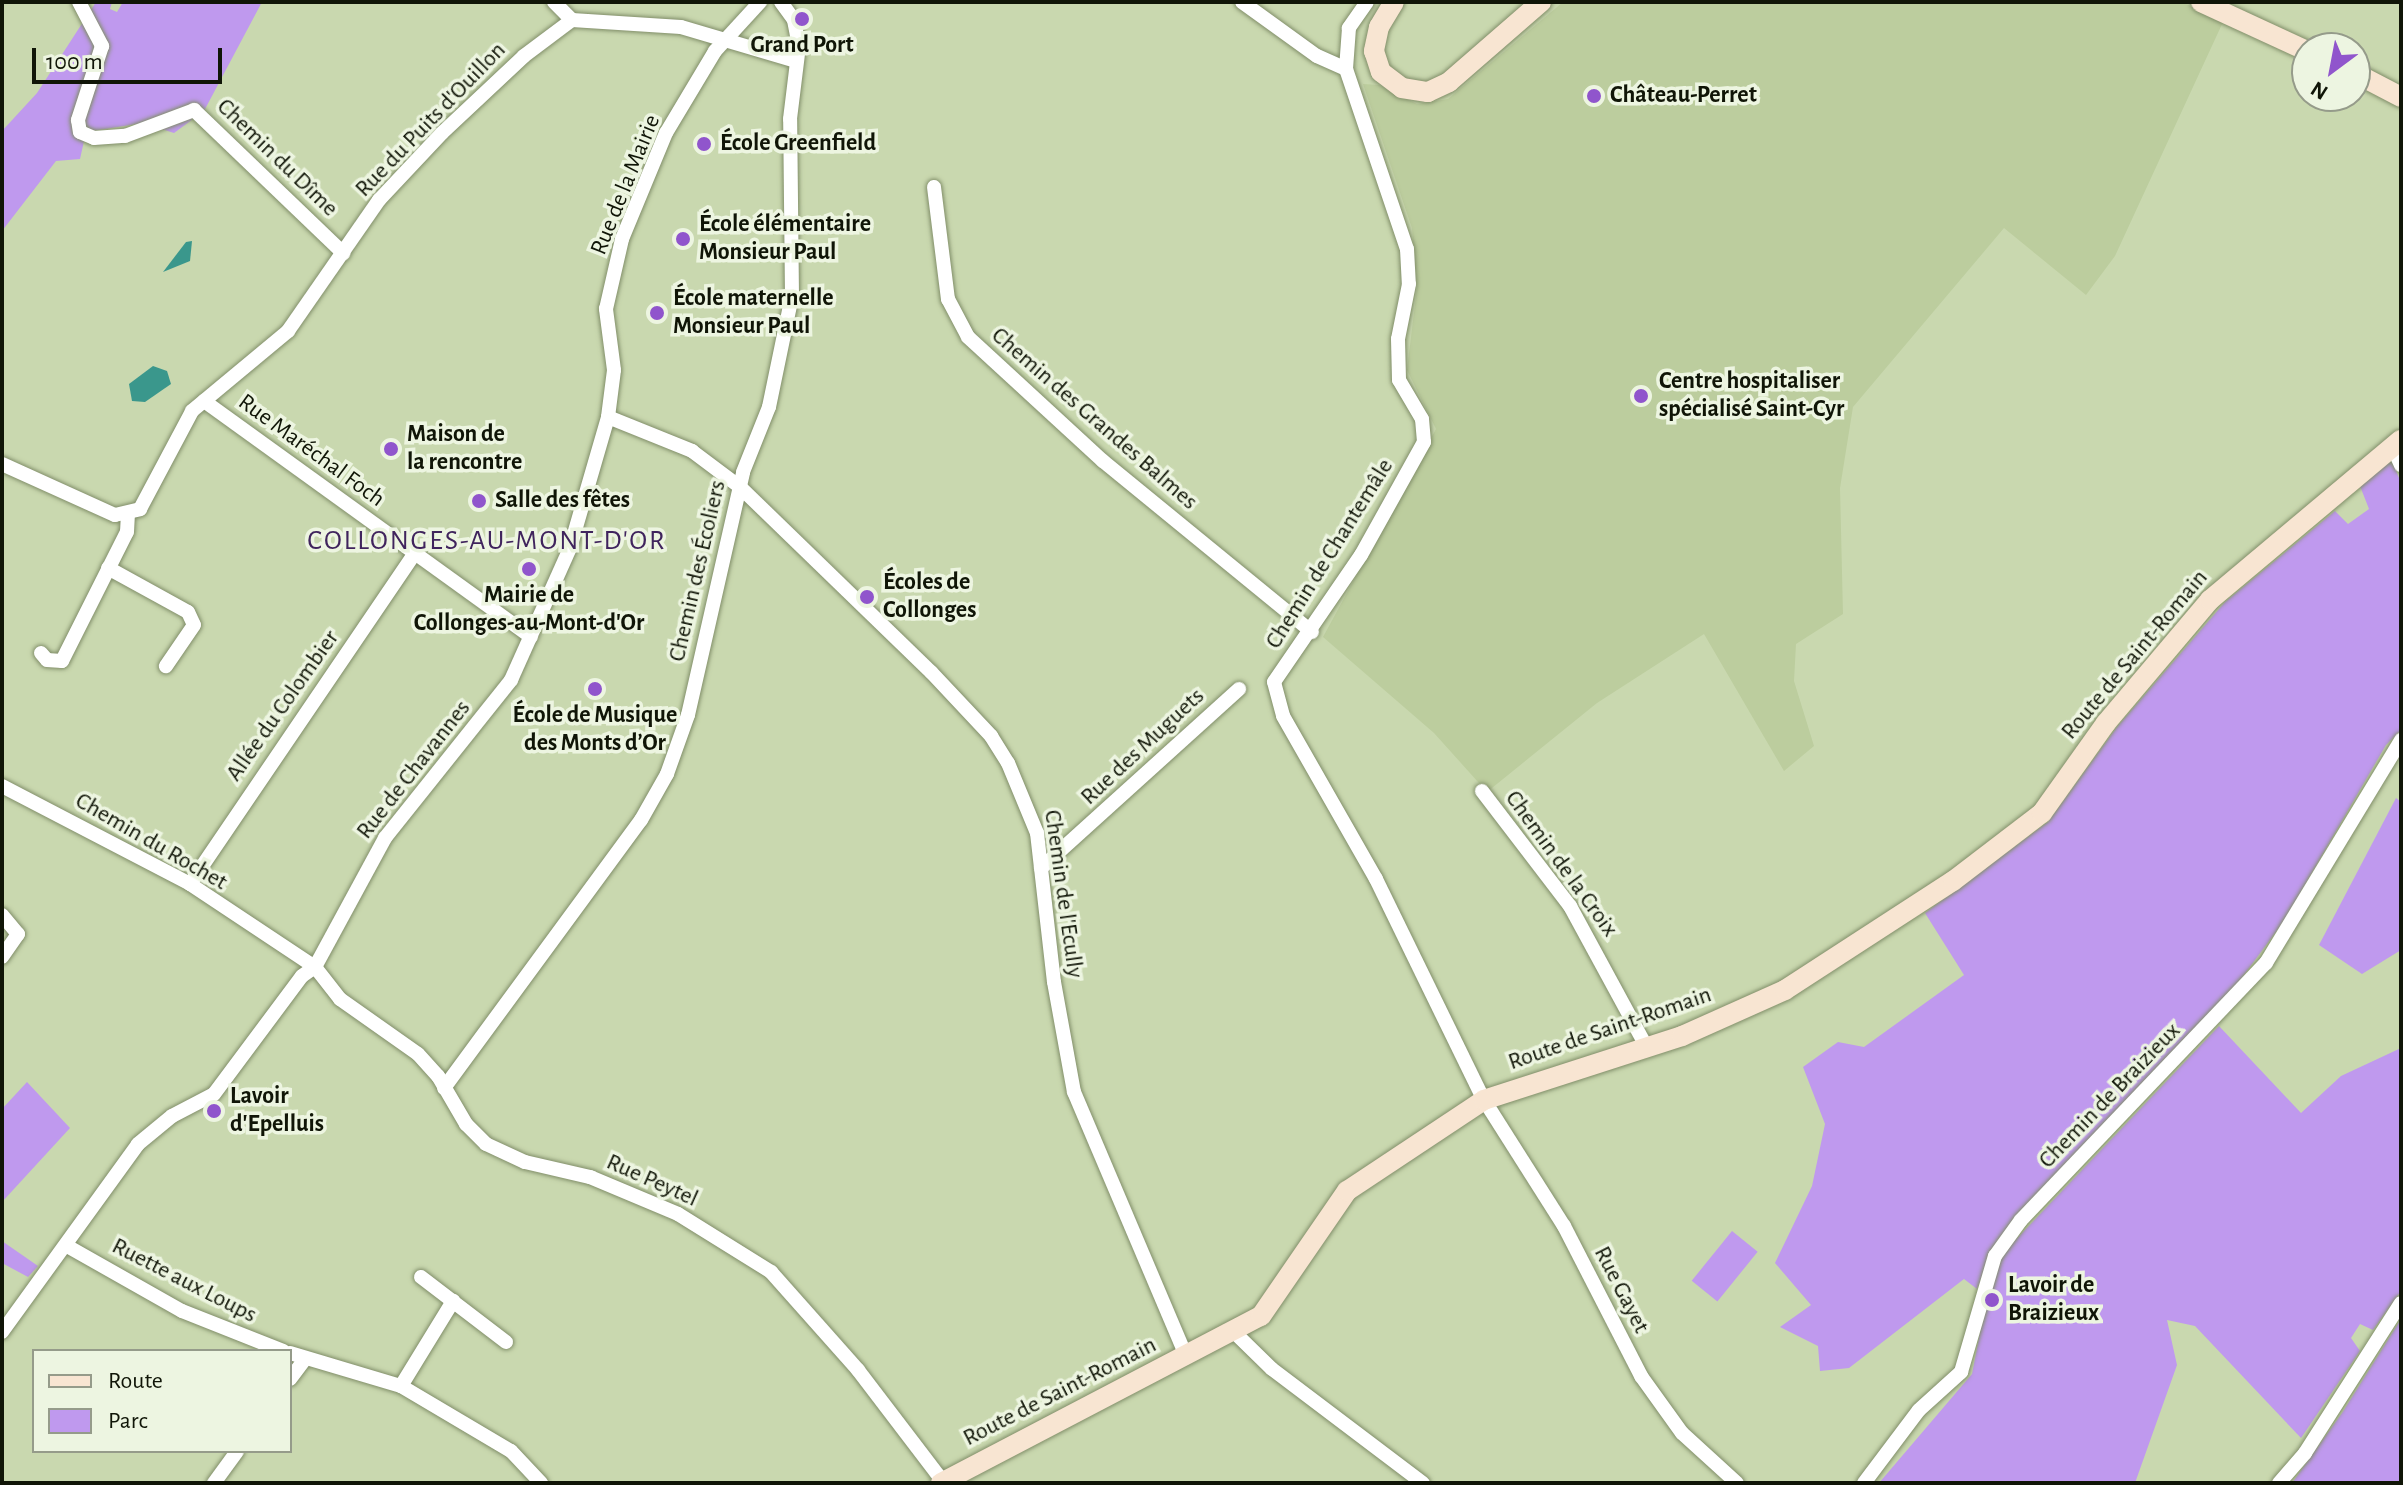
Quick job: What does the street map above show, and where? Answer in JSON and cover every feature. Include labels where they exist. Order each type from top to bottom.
[{"type":"main road","points":[[1394,2],[1379,27],[1374,51],[1381,72],[1402,88],[1428,92],[1449,82],[1541,2]]},
{"type":"main road","points":[[2201,2],[2291,44]]},
{"type":"main road","points":[[2371,81],[2401,97]]},
{"type":"main road","name":"Route de Saint-Romain","points":[[943,1483],[1261,1316],[1347,1191],[1484,1100],[1647,1048],[1785,990],[1953,881],[2042,813],[2106,723],[2210,600],[2398,451]]},
{"type":"street","name":"Chemin du Dîme","points":[[79,2],[102,46],[78,120],[80,132],[94,138],[125,136],[194,110],[343,253]]},
{"type":"street","points":[[554,2],[572,20],[681,27],[796,61]]},
{"type":"street","name":"Rue de la Mairie","points":[[531,637],[570,548],[608,417],[614,370],[606,309],[622,239],[666,133],[726,38],[760,2]]},
{"type":"street","name":"Chemin des Écoliers","points":[[444,1088],[641,820],[667,774],[688,715],[740,487],[769,407],[792,296],[790,119],[798,31],[781,2]]},
{"type":"street","points":[[1242,2],[1317,56],[1346,69]]},
{"type":"street","name":"Chemin de Chantemâle","points":[[1367,2],[1349,28],[1346,69],[1407,249],[1409,284],[1398,339],[1399,380],[1422,419],[1424,442],[1312,632],[1274,682],[1283,716],[1376,879],[1484,1100]]},
{"type":"street","name":"Rue du Puits d'Ouillon","points":[[128,515],[140,509],[150,495],[192,411],[288,331],[379,200],[442,133],[524,56],[572,20]]},
{"type":"street","name":"Chemin des Grandes Balmes","points":[[934,187],[948,299],[968,337],[1103,461],[1312,632]]},
{"type":"street","name":"Rue Maréchal Foch","points":[[204,401],[531,637]]},
{"type":"street","name":"Chemin de l'Ecully","points":[[608,417],[692,451],[740,487],[991,736],[1027,801],[1041,868],[1074,1092],[1186,1356]]},
{"type":"street","points":[[2,464],[103,511],[128,515],[127,532],[62,661],[47,660],[41,653]]},
{"type":"street","name":"Allée du Colombier","points":[[190,884],[414,554]]},
{"type":"street","points":[[108,568],[188,612],[194,625],[166,666]]},
{"type":"street","name":"Rue de Chavannes","points":[[2,1332],[138,1144],[172,1116],[214,1094],[302,976],[315,967],[385,838],[511,680],[531,637]]},
{"type":"street","name":"Rue des Muguets","points":[[1041,868],[1239,689]]},
{"type":"street","name":"Chemin de Braizieux","points":[[1864,1483],[1919,1410],[1961,1372],[1995,1256],[2021,1220],[2266,963],[2401,740]]},
{"type":"street","name":"Chemin du Rochet","points":[[2,786],[190,884],[315,967]]},
{"type":"street","name":"Chemin de la Croix","points":[[1482,791],[1570,906],[1647,1048]]},
{"type":"street","points":[[2,915],[18,934],[2,957]]},
{"type":"street","name":"Rue Peytel","points":[[315,967],[340,999],[418,1054],[466,1124],[486,1144],[525,1162],[590,1177],[643,1199],[752,1257],[858,1370],[943,1483]]},
{"type":"street","name":"Rue Gayet","points":[[1484,1100],[1564,1226],[1641,1376],[1682,1433],[1737,1483]]},
{"type":"street","name":"Ruette aux Loups","points":[[67,1246],[182,1311],[278,1349]]},
{"type":"street","points":[[421,1277],[506,1342]]},
{"type":"street","points":[[401,1386],[453,1301]]},
{"type":"street","points":[[2279,1483],[2329,1418],[2401,1303]]},
{"type":"street","points":[[1233,1331],[1272,1369],[1423,1483]]},
{"type":"street","points":[[292,1354],[401,1386],[511,1451],[541,1483]]},
{"type":"street","points":[[292,1376],[305,1359]]},
{"type":"street","points":[[214,1483],[236,1453]]},
{"type":"shaded area","name":"Centre hospitaliser spécialisé Saint-Cyr","points":[[1563,2],[2182,2],[2223,22],[2115,256],[2086,295],[2004,228],[1853,407],[1840,488],[1843,614],[1796,644],[1794,681],[1814,746],[1784,771],[1704,634],[1597,703],[1487,792],[1434,733],[1323,637],[1436,429],[1407,370],[1417,288],[1412,228],[1363,84],[1379,85],[1417,104],[1448,99]]},
{"type":"green space","points":[[96,2],[112,2],[110,9],[117,12],[123,2],[262,2],[204,111],[174,133],[143,123],[86,132],[80,159],[56,161],[2,231],[2,131],[37,93]]},
{"type":"green space","points":[[2392,460],[2401,483],[2401,730],[2386,745],[2284,921],[2238,983],[1991,1254],[1977,1289],[1964,1279],[1849,1368],[1820,1371],[1818,1346],[1780,1327],[1811,1305],[1775,1263],[1812,1186],[1825,1124],[1803,1067],[1838,1042],[1864,1047],[1964,975],[1925,913],[2048,822],[2117,727],[2225,602],[2335,511],[2348,524],[2369,509],[2360,486]]},
{"type":"green space","points":[[2396,798],[2401,802],[2401,950],[2362,974],[2319,945]]},
{"type":"green space","points":[[2219,1026],[2301,1113],[2341,1076],[2401,1048],[2401,1291],[2373,1330],[2360,1324],[2351,1338],[2360,1351],[2301,1438],[2195,1326],[2167,1320],[2177,1365],[2135,1483],[1879,1483],[1972,1374],[1987,1296],[2002,1254]]},
{"type":"green space","points":[[27,1082],[70,1128],[2,1202],[2,1109]]},
{"type":"green space","points":[[1732,1231],[1758,1252],[1717,1302],[1692,1281]]},
{"type":"green space","points":[[2,1241],[38,1266],[28,1277],[2,1263]]},
{"type":"green space","points":[[2401,1319],[2401,1483],[2292,1483],[2342,1413]]},
{"type":"water","points":[[192,241],[190,261],[163,272],[186,242]]},
{"type":"water","points":[[153,366],[167,371],[171,384],[145,402],[132,401],[129,384]]},
{"type":"place","name":"Grand Port","points":[[802,19]]},
{"type":"place","name":"Château-Perret","points":[[1594,96]]},
{"type":"place","name":"École Greenfield","points":[[704,144]]},
{"type":"place","name":"École élémentaire Monsieur Paul","points":[[683,239]]},
{"type":"place","name":"École maternelle Monsieur Paul","points":[[657,313]]},
{"type":"place","name":"Centre hospitaliser spécialisé Saint-Cyr","points":[[1641,396]]},
{"type":"place","name":"Maison de la rencontre","points":[[391,449]]},
{"type":"place","name":"Salle des fêtes","points":[[479,501]]},
{"type":"place","name":"Mairie de Collonges-au-Mont-d'Or","points":[[529,569]]},
{"type":"place","name":"Écoles de Collonges","points":[[867,597]]},
{"type":"place","name":"École de Musique des Monts d’Or","points":[[595,689]]},
{"type":"place","name":"Lavoir d'Epelluis","points":[[214,1111]]},
{"type":"place","name":"Lavoir de Braizieux","points":[[1992,1300]]},
{"type":"district","name":"COLLONGES-AU-MONT-D'OR","points":[[487,541]]}]
